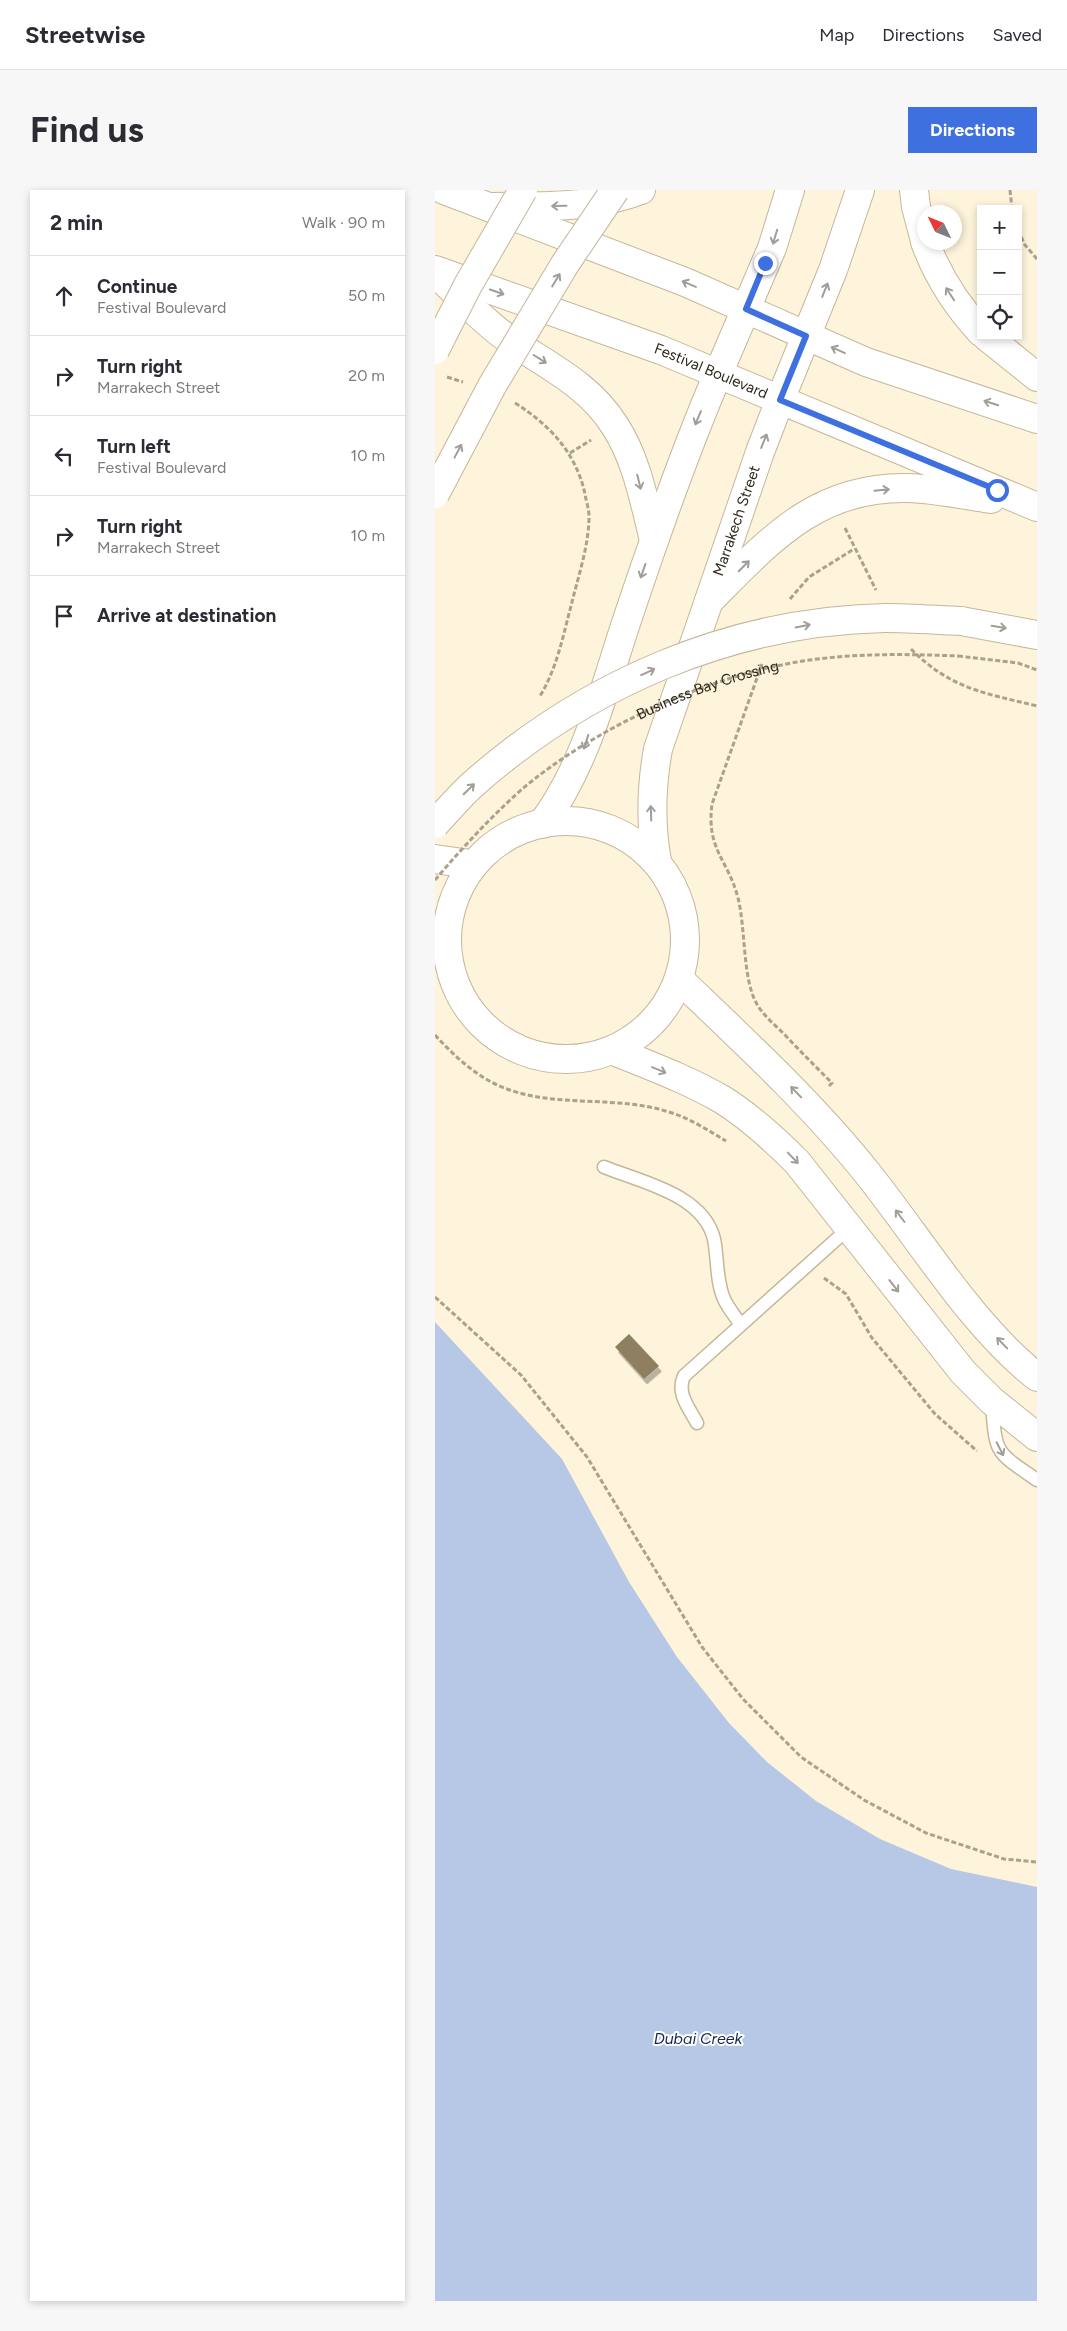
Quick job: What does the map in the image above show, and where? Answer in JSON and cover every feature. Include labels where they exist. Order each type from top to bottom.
[{"type":"main road","points":[[444,190],[685,282],[866,362],[1037,419]]},
{"type":"main road","points":[[435,350],[468,285],[523,190]]},
{"type":"main road","points":[[435,494],[492,386],[565,264],[615,190]]},
{"type":"main road","points":[[489,207],[580,205],[620,198],[641,190]]},
{"type":"main road","points":[[542,824],[564,792],[582,756],[654,540],[694,429],[772,248],[790,190]]},
{"type":"main road","name":"Marrakech Street","points":[[657,861],[652,834],[651,805],[658,749],[760,452],[833,270],[860,190]]},
{"type":"main road","points":[[914,190],[917,211]]},
{"type":"main road","points":[[928,250],[933,265],[948,291],[963,313],[977,328]]},
{"type":"main road","points":[[435,272],[499,332],[562,372],[600,405],[615,425],[628,449],[637,473],[654,540]]},
{"type":"main road","name":"Festival Boulevard","points":[[435,272],[661,350],[1034,505]]},
{"type":"main road","points":[[991,340],[1037,377]]},
{"type":"main road","points":[[709,601],[785,528],[825,504],[859,493],[909,488],[1034,505]]},
{"type":"main road","points":[[435,824],[471,786],[529,738],[594,697],[663,664],[735,640],[809,624],[885,618],[961,621],[1037,635]]},
{"type":"main road","points":[[567,822],[592,825],[615,833],[638,845],[657,861],[672,882],[682,905],[687,931],[687,957],[681,981],[672,1000],[657,1021],[637,1038],[614,1050],[578,1057],[548,1056],[507,1040],[489,1028],[473,1013],[443,970],[446,952],[445,929],[449,906],[457,884],[469,864],[502,838],[542,824],[567,822]]},
{"type":"main road","points":[[435,859],[469,864]]},
{"type":"main road","points":[[681,981],[809,1106],[868,1174],[972,1310],[1001,1344],[1037,1377]]},
{"type":"main road","points":[[614,1050],[696,1086],[750,1119],[797,1162],[937,1340],[992,1401],[1037,1438]]},
{"type":"lane","points":[[604,1167],[681,1198],[703,1216],[713,1239],[723,1299],[741,1325]]},
{"type":"lane","points":[[697,1423],[681,1395],[681,1382],[688,1372],[849,1228]]},
{"type":"lane","points":[[992,1401],[995,1439],[1000,1452],[1004,1457],[1037,1480]]},
{"type":"path","points":[[1010,190],[1012,205]]},
{"type":"path","points":[[1022,239],[1037,259]]},
{"type":"path","points":[[443,375],[469,384]]},
{"type":"path","points":[[509,400],[529,412],[552,432],[570,453],[581,479],[589,514],[585,548],[561,644],[550,680],[536,703]]},
{"type":"path","points":[[789,601],[809,577],[854,549]]},
{"type":"path","name":"Business Bay Crossing","points":[[435,880],[466,843],[522,790],[586,744],[654,707],[727,679],[803,661],[880,653],[958,656],[1018,664],[1037,670]]},
{"type":"path","points":[[764,657],[711,804],[709,821],[711,836],[715,848],[733,881],[738,898],[749,983],[758,1006],[832,1083]]},
{"type":"path","points":[[435,1035],[472,1070],[507,1089],[543,1098],[631,1104],[669,1112],[706,1129],[731,1144]]},
{"type":"path","points":[[809,1264],[830,1285],[838,1287],[846,1294],[873,1338],[935,1414],[958,1436],[984,1456]]},
{"type":"path","points":[[435,1297],[521,1375],[587,1457],[702,1647],[743,1699],[801,1757],[864,1800],[926,1833],[1003,1859],[1037,1862]]},
{"type":"water","name":"Dubai Creek","points":[[435,1322],[562,1459],[629,1582],[677,1657],[729,1723],[767,1762],[816,1801],[880,1839],[951,1869],[1037,1887],[1037,2301],[435,2301]]},
{"type":"building","points":[[629,1334],[659,1366],[644,1379],[615,1347]]},
{"type":"route","points":[[765,263],[746,309],[806,336],[780,400],[997,490]]}]
